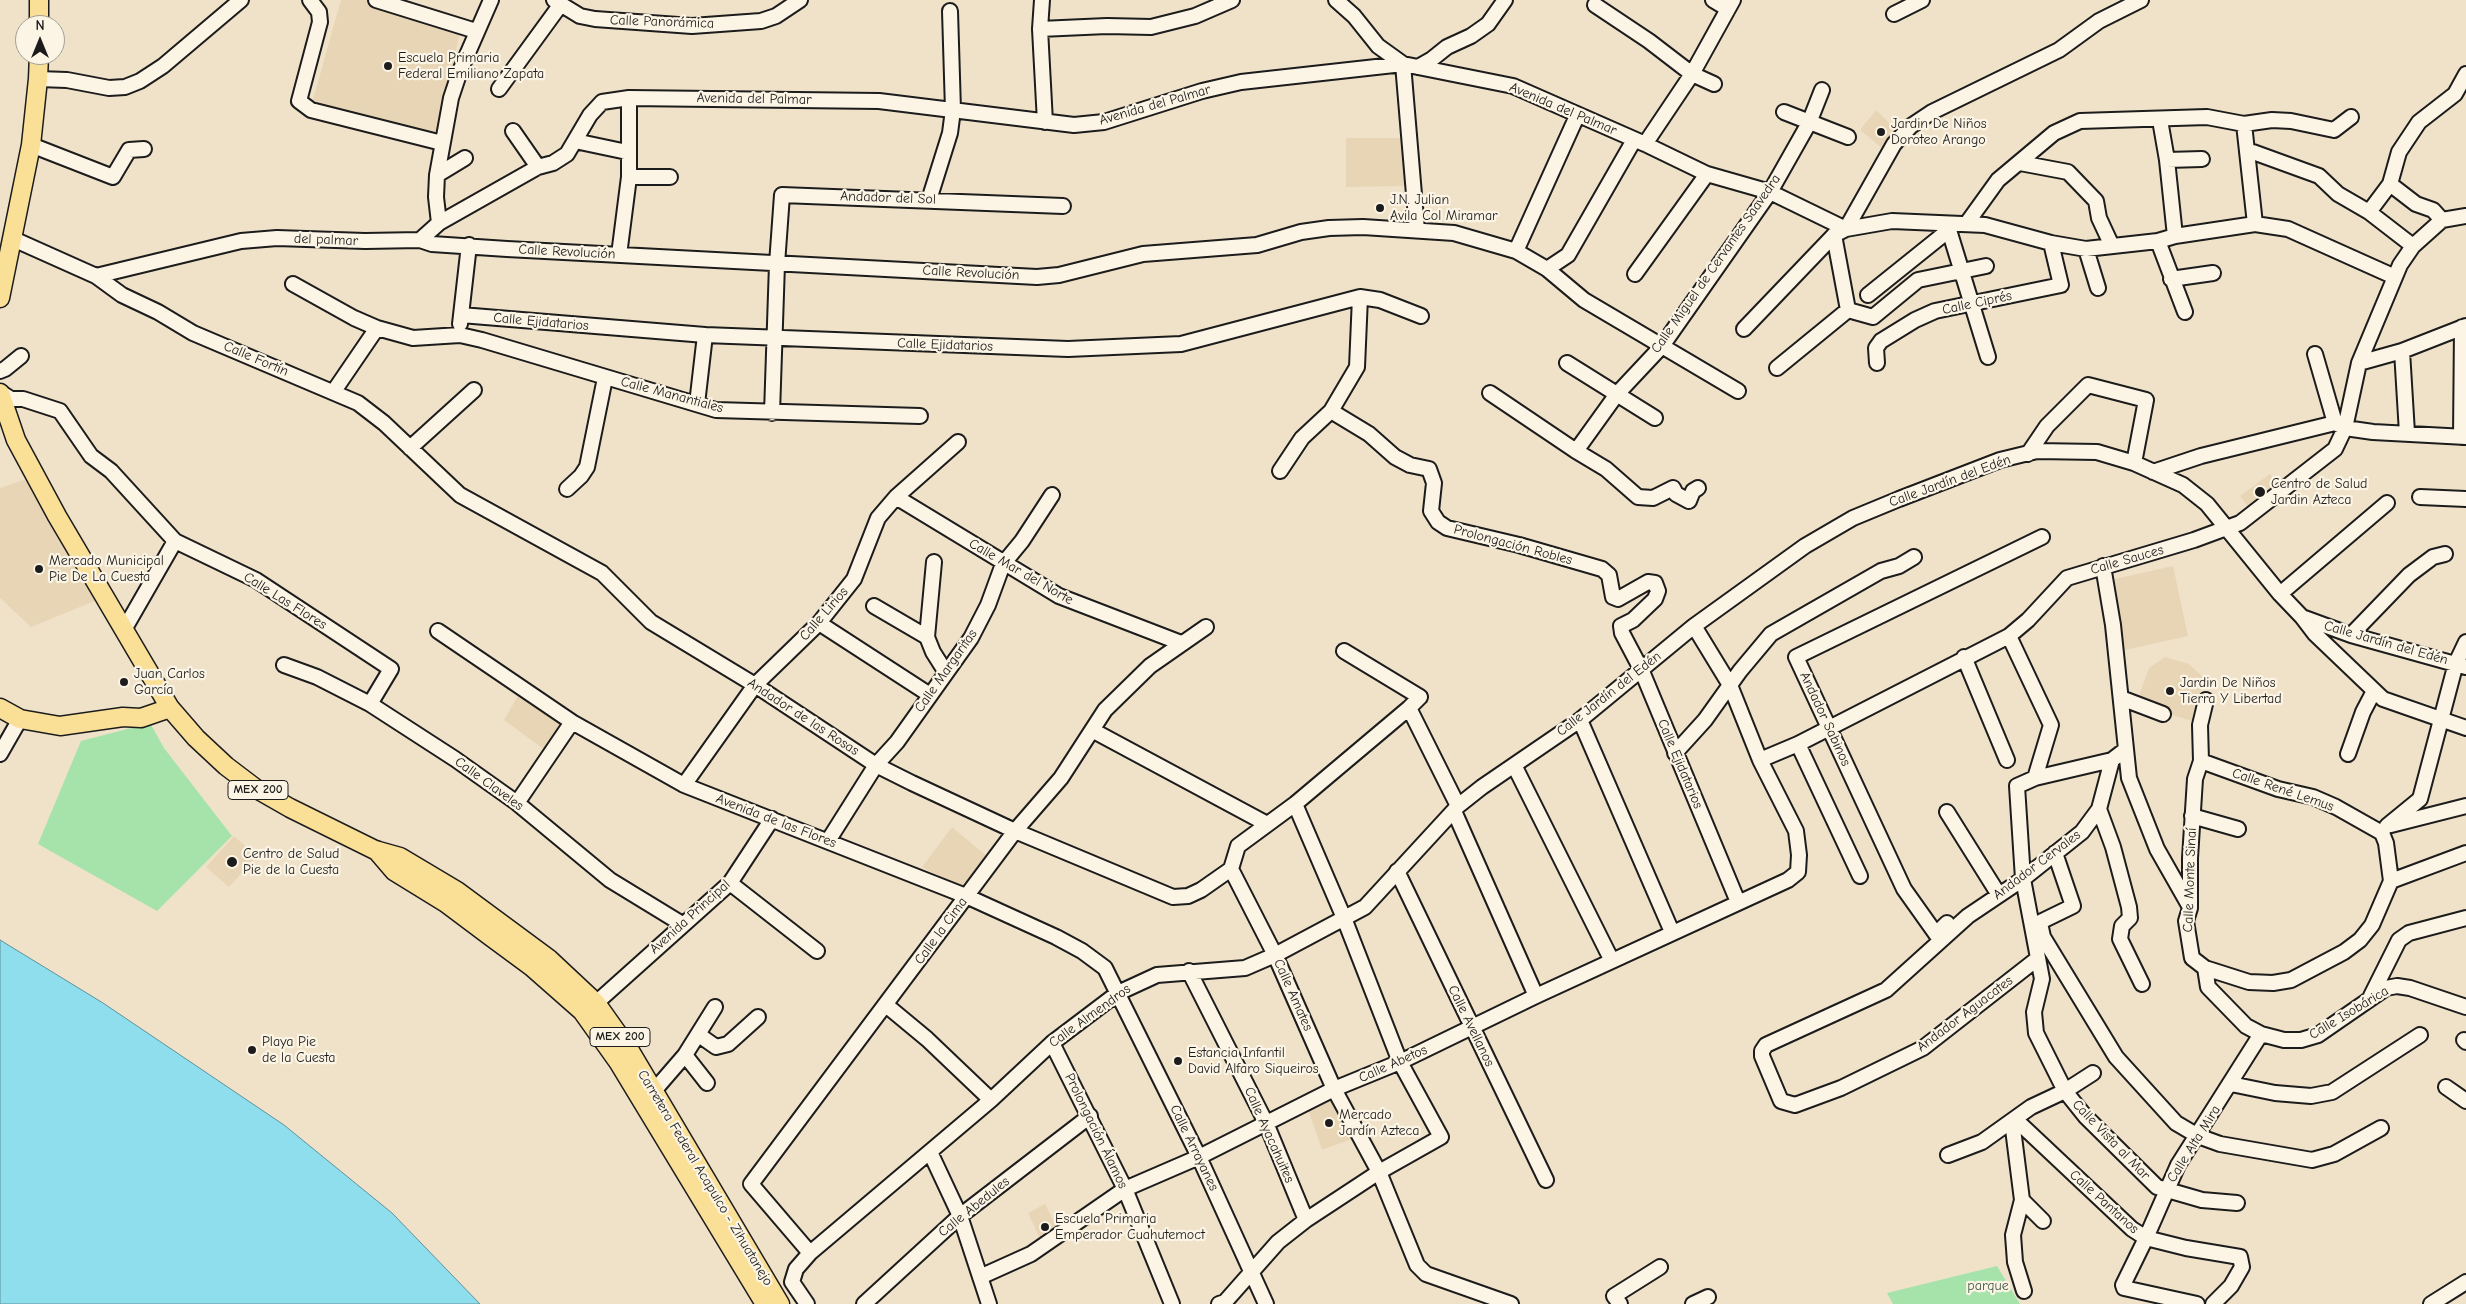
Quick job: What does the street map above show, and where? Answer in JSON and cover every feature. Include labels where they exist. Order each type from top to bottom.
[{"type":"main road","points":[[39,0],[39,15]]},
{"type":"main road","points":[[1,286],[31,146],[39,65]]},
{"type":"main road","name":"Carretera Federal Acapulco - Zihuatanejo","points":[[0,393],[16,440],[25,457],[57,516],[125,628],[166,703],[196,738],[226,766],[255,788],[290,808],[376,850],[400,857],[457,890],[549,959],[596,1003],[630,1051],[780,1304]]},
{"type":"main road","points":[[0,708],[20,718],[60,726],[123,717],[166,703]]},
{"type":"main road","name":"Carretera Federal Acapulco - Zihuatanejo","points":[[376,850],[394,871],[446,903],[532,967],[582,1012],[619,1062],[765,1304]]},
{"type":"street","points":[[38,79],[67,80],[110,88],[125,87],[140,82],[163,66],[241,0]]},
{"type":"street","points":[[310,0],[319,12],[320,22],[299,102],[311,110],[442,143]]},
{"type":"street","points":[[376,0],[476,31]]},
{"type":"street","points":[[439,223],[436,197],[437,175],[451,98],[476,31],[491,0]]},
{"type":"street","name":"Calle Panorámica","points":[[558,2],[580,16],[594,20],[692,26],[761,21],[776,16],[800,0]]},
{"type":"street","points":[[1042,0],[1040,29],[1045,122]]},
{"type":"street","points":[[1040,29],[1107,26],[1151,27],[1195,16],[1232,0]]},
{"type":"street","points":[[1336,0],[1354,16],[1378,46],[1403,64],[1418,230]]},
{"type":"street","points":[[1418,67],[1432,60],[1447,46],[1471,36],[1488,24],[1505,0]]},
{"type":"street","points":[[1547,269],[1568,255],[1639,142],[1692,74],[1730,4],[1713,0]]},
{"type":"street","points":[[1894,14],[1922,0]]},
{"type":"street","points":[[1744,329],[1840,232],[1894,144],[1911,126],[1932,112],[2059,50],[2098,20],[2136,1]]},
{"type":"street","points":[[499,89],[558,2]]},
{"type":"street","points":[[1594,5],[1649,41],[1692,74],[1714,84]]},
{"type":"street","points":[[930,200],[950,133],[953,110],[950,11]]},
{"type":"street","name":"Avenida del Palmar","points":[[575,141],[590,115],[602,102],[629,98],[879,101],[1074,125],[1104,122],[1202,91],[1241,82],[1403,64],[1513,86],[1707,174],[1770,192],[1840,232]]},
{"type":"street","points":[[2369,212],[2390,184],[2399,152],[2419,122],[2461,92],[2466,74]]},
{"type":"street","name":"Calle Miguel de Cervantes Saavedra","points":[[1576,452],[1617,394],[1662,346],[1770,192],[1809,123],[1822,90]]},
{"type":"street","points":[[619,255],[629,177],[627,152],[629,98]]},
{"type":"street","points":[[1784,112],[1848,137]]},
{"type":"street","points":[[1516,251],[1577,116]]},
{"type":"street","points":[[1967,223],[1998,180],[2054,132],[2080,121],[2160,120],[2207,117],[2244,124],[2272,120],[2291,121],[2334,130],[2351,117]]},
{"type":"street","points":[[2160,120],[2167,160],[2175,236]]},
{"type":"street","points":[[2244,124],[2255,224]]},
{"type":"street","points":[[513,130],[538,168]]},
{"type":"street","points":[[420,240],[439,223],[538,168],[553,163],[567,154],[575,141],[627,152]]},
{"type":"street","points":[[31,146],[112,177],[129,150],[144,150]]},
{"type":"street","points":[[2247,152],[2254,152],[2319,176],[2338,194],[2369,212],[2413,246]]},
{"type":"street","points":[[437,175],[465,158]]},
{"type":"street","points":[[2167,160],[2202,159]]},
{"type":"street","points":[[2020,163],[2068,172],[2096,201],[2099,218],[2112,246]]},
{"type":"street","points":[[1635,274],[1707,174]]},
{"type":"street","points":[[629,177],[670,177]]},
{"type":"street","points":[[2390,184],[2416,204],[2433,210],[2442,220],[2466,216]]},
{"type":"street","name":"Andador del Sol","points":[[777,264],[782,195],[1063,206]]},
{"type":"street","name":"Calle Sauces","points":[[1760,760],[1798,744],[1964,657],[2009,636],[2028,620],[2067,578],[2194,540],[2240,523],[2335,449],[2340,425],[2359,363],[2400,264],[2413,246],[2442,220]]},
{"type":"street","points":[[1840,232],[1892,221],[1949,227],[1967,223],[1984,225],[2051,243],[2086,249],[2158,241],[2175,236],[2255,224],[2288,229],[2395,277]]},
{"type":"street","name":"Calle Revolución","points":[[420,240],[432,244],[1037,277],[1059,275],[1143,254],[1257,245],[1301,232],[1363,227],[1454,233],[1516,251],[1547,269],[1584,300],[1738,391]]},
{"type":"street","points":[[1949,227],[1988,357]]},
{"type":"street","points":[[1868,295],[1949,227]]},
{"type":"street","points":[[1840,232],[1848,310]]},
{"type":"street","points":[[12,238],[96,276]]},
{"type":"street","name":"del palmar","points":[[96,276],[241,240],[277,238],[420,240]]},
{"type":"street","points":[[2158,241],[2185,312]]},
{"type":"street","name":"Calle Ciprés","points":[[1877,363],[1876,348],[1881,341],[1915,320],[1935,311],[2061,285],[2051,243]]},
{"type":"street","points":[[293,284],[354,318],[377,328],[413,338],[460,335],[469,245]]},
{"type":"street","points":[[2086,249],[2098,288]]},
{"type":"street","points":[[772,413],[777,264]]},
{"type":"street","points":[[1848,310],[1873,317],[1918,280],[1986,266]]},
{"type":"street","points":[[2171,279],[2213,273]]},
{"type":"street","name":"Calle Fortín","points":[[96,276],[122,295],[158,312],[193,333],[334,391],[358,403],[410,448]]},
{"type":"street","points":[[1280,471],[1302,438],[1331,411],[1358,367],[1360,297]]},
{"type":"street","name":"Calle Ejidatarios","points":[[461,315],[775,339],[1068,349],[1181,344],[1360,297],[1380,300],[1421,316]]},
{"type":"street","points":[[1777,368],[1848,310]]},
{"type":"street","points":[[2153,472],[2201,456],[2340,425],[2463,437],[2464,327],[2402,351],[2359,363]]},
{"type":"street","points":[[334,391],[377,328]]},
{"type":"street","name":"Calle Manantiales","points":[[460,335],[716,410],[772,413],[842,412],[920,416]]},
{"type":"street","points":[[697,404],[705,335]]},
{"type":"street","points":[[2402,351],[2407,433]]},
{"type":"street","points":[[2315,354],[2340,425]]},
{"type":"street","points":[[0,371],[6,369],[21,356]]},
{"type":"street","points":[[1566,363],[1654,418]]},
{"type":"street","points":[[567,490],[582,476],[587,467],[605,378]]},
{"type":"street","points":[[2028,454],[2047,426],[2088,385],[2146,400],[2134,463]]},
{"type":"street","points":[[410,448],[474,390]]},
{"type":"street","points":[[1490,392],[1576,452],[1606,469],[1638,497],[1653,498],[1679,494],[1698,488]]},
{"type":"street","points":[[0,393],[11,399],[23,399],[60,411],[91,456],[111,471],[175,541],[125,628]]},
{"type":"street","name":"Prolongación Robles","points":[[1331,411],[1369,434],[1395,457],[1410,465],[1429,469],[1434,483],[1431,511],[1438,522],[1447,528],[1519,544],[1602,569],[1609,575],[1614,597],[1618,599],[1648,582],[1655,583],[1658,591],[1655,599],[1633,620],[1621,626]]},
{"type":"street","name":"Calle Lirios","points":[[684,785],[755,685],[819,623],[854,579],[878,518],[896,497],[958,442]]},
{"type":"street","name":"Andador de las Rosas","points":[[410,448],[460,495],[602,573],[651,622],[755,685],[876,765],[1015,831],[1173,897],[1188,896],[1201,890],[1231,869]]},
{"type":"street","name":"Calle Jardín del Edén","points":[[1456,809],[1514,765],[1580,720],[1694,626],[1805,546],[1853,518],[2000,460],[2028,454],[2055,451],[2089,452],[2134,463],[2183,485],[2207,504],[2280,594],[2302,617],[2352,635],[2461,665]]},
{"type":"street","name":"Calle Margaritas","points":[[828,841],[876,765],[897,742],[971,638],[988,605],[1003,564],[1022,541],[1052,495]]},
{"type":"street","name":"Calle Mar del Norte","points":[[896,497],[1003,564],[1059,596],[1181,644]]},
{"type":"street","points":[[2420,497],[2466,499]]},
{"type":"street","points":[[2280,594],[2386,502]]},
{"type":"street","name":"Andador Sabinos","points":[[1968,916],[1955,915],[1936,934],[1904,889],[1796,657],[2042,537]]},
{"type":"street","name":"Calle Las Flores","points":[[175,541],[256,580],[391,668],[370,704]]},
{"type":"street","points":[[2352,635],[2409,575],[2433,557],[2445,554]]},
{"type":"street","points":[[1675,754],[1706,720],[1730,685],[1771,634],[1881,571],[1899,566],[1914,557]]},
{"type":"street","points":[[934,562],[927,637],[932,652],[946,671]]},
{"type":"street","points":[[2103,566],[2121,698],[2129,778],[2157,849],[2190,908]]},
{"type":"street","points":[[874,606],[927,637]]},
{"type":"street","points":[[2302,617],[2315,634],[2383,699],[2442,718],[2466,728]]},
{"type":"street","points":[[819,623],[930,694]]},
{"type":"street","name":"Calle Ejidatarios","points":[[1621,626],[1627,644],[1641,669],[1738,902]]},
{"type":"street","points":[[1694,626],[1730,685],[1760,760]]},
{"type":"street","name":"Calle la Cima","points":[[810,1253],[751,1184],[1015,831],[1061,778],[1105,710],[1150,666],[1206,627]]},
{"type":"street","name":"Avenida de las Flores","points":[[438,631],[572,722],[684,785],[966,896],[1082,951],[1105,968],[1118,993]]},
{"type":"street","points":[[2009,636],[2050,725],[2035,778]]},
{"type":"street","points":[[2384,829],[2420,799],[2442,718],[2461,665],[2466,642]]},
{"type":"street","points":[[1231,869],[1238,846],[1295,804],[1409,708],[1420,696],[1344,651]]},
{"type":"street","points":[[1964,657],[2006,760]]},
{"type":"street","name":"Calle Claveles","points":[[284,666],[317,677],[370,704],[517,803],[610,880],[682,924]]},
{"type":"street","points":[[2348,754],[2363,712],[2374,691]]},
{"type":"street","points":[[2121,698],[2163,714]]},
{"type":"street","name":"Calle Monte Sinaí","points":[[2205,968],[2192,958],[2188,944],[2186,922],[2190,908],[2192,816],[2195,779],[2201,761],[2200,725],[2206,700]]},
{"type":"street","points":[[1409,708],[1456,809],[1536,996]]},
{"type":"street","points":[[0,754],[20,718]]},
{"type":"street","points":[[1580,720],[1672,932]]},
{"type":"street","points":[[517,803],[572,722]]},
{"type":"street","points":[[1092,730],[1267,824]]},
{"type":"street","points":[[1798,744],[1860,876]]},
{"type":"street","points":[[2125,750],[2112,760],[2035,778],[2017,786],[2023,879],[2036,924],[2116,1057],[2176,1123],[2198,1136],[2220,1144],[2312,1160],[2334,1154],[2381,1128]]},
{"type":"street","name":"Calle Abetos","points":[[980,1277],[1031,1254],[1125,1189],[1199,1157],[1334,1089],[1400,1062],[1672,932],[1788,880],[1798,872],[1799,855],[1796,831],[1760,760]]},
{"type":"street","name":"Andador Cervales","points":[[1762,1051],[1766,1045],[1886,990],[1968,916],[2023,879],[2082,832],[2099,809],[2112,760]]},
{"type":"street","name":"Calle René Lemus","points":[[2201,761],[2278,789],[2313,797],[2384,829]]},
{"type":"street","points":[[1514,765],[1612,961]]},
{"type":"street","points":[[1219,1304],[1225,1302],[1278,1242],[1306,1220],[1379,1172],[1441,1138],[1400,1062],[1344,918],[1295,804]]},
{"type":"street","points":[[2384,829],[2466,806]]},
{"type":"street","name":"Calle Almendros","points":[[807,1304],[792,1282],[796,1269],[810,1253],[991,1100],[1052,1042],[1118,993],[1157,975],[1245,968],[1276,955],[1365,907],[1456,809]]},
{"type":"street","points":[[2099,809],[2113,846],[2129,907],[2130,918],[2122,926],[2120,939],[2142,984]]},
{"type":"street","points":[[1946,812],[1999,895]]},
{"type":"street","points":[[2192,816],[2238,829]]},
{"type":"street","name":"Avenida Principal","points":[[596,1003],[730,883],[772,820]]},
{"type":"street","points":[[2205,968],[2249,982],[2272,983],[2291,980],[2344,952],[2360,940],[2372,925],[2391,881],[2384,829]]},
{"type":"street","points":[[2036,924],[2074,906],[2055,853]]},
{"type":"street","points":[[2391,881],[2466,853]]},
{"type":"street","name":"Calle Amates","points":[[1231,869],[1276,955],[1334,1089],[1379,1172],[1417,1265],[1426,1274],[1511,1304]]},
{"type":"street","name":"Calle Avellanos","points":[[1397,871],[1546,1180]]},
{"type":"street","points":[[730,883],[817,951]]},
{"type":"street","points":[[2369,999],[2400,940],[2409,933],[2466,918]]},
{"type":"street","points":[[2036,924],[2037,959]]},
{"type":"street","name":"Calle Vista al Mar","points":[[2037,959],[2042,979],[2034,1012],[2036,1033],[2065,1091],[2085,1116],[2157,1187],[2165,1191],[2202,1200],[2237,1203]]},
{"type":"street","name":"Andador Aguacates","points":[[1762,1051],[1762,1056],[1782,1101],[1788,1105],[1795,1105],[1841,1088],[1923,1048],[2037,959]]},
{"type":"street","name":"Calle Isobárica","points":[[2205,968],[2208,987],[2246,1026],[2261,1034],[2284,1040],[2301,1040],[2318,1035],[2386,988],[2397,986],[2410,988],[2466,1007]]},
{"type":"street","name":"Calle Ayacahuites","points":[[1190,971],[1266,1123],[1306,1220]]},
{"type":"street","name":"Calle Arrayanes","points":[[1118,993],[1199,1157],[1266,1304]]},
{"type":"street","points":[[886,1005],[927,1039],[991,1100]]},
{"type":"street","points":[[653,1092],[685,1055],[715,1007]]},
{"type":"street","points":[[699,1035],[716,1047],[728,1044],[758,1017]]},
{"type":"street","name":"Calle Alta Mira","points":[[2196,1304],[2124,1288],[2123,1285],[2178,1165],[2261,1034]]},
{"type":"street","points":[[2231,1084],[2276,1093],[2311,1096],[2332,1092],[2420,1035]]},
{"type":"street","name":"Prolongación Álamos","points":[[1052,1042],[1125,1189],[1172,1304]]},
{"type":"street","points":[[685,1055],[707,1083]]},
{"type":"street","points":[[1948,1155],[1982,1142],[2031,1107],[2065,1091],[2093,1073]]},
{"type":"street","points":[[2446,1087],[2466,1101]]},
{"type":"street","name":"Calle Abedules","points":[[864,1304],[960,1216],[1090,1116]]},
{"type":"street","points":[[2013,1120],[2022,1200],[2013,1235],[2015,1262],[2024,1291]]},
{"type":"street","name":"Calle Pantanos","points":[[2013,1120],[2132,1229],[2146,1238],[2240,1257],[2242,1267],[2231,1286],[2212,1304]]},
{"type":"street","points":[[930,1152],[960,1216],[989,1304]]},
{"type":"street","points":[[2022,1200],[2043,1221]]},
{"type":"street","points":[[1620,1304],[1614,1296],[1660,1267]]},
{"type":"street","points":[[2431,1304],[2466,1282]]},
{"type":"street","points":[[1692,1304],[1708,1296]]},
{"type":"shaded area","name":"Escuela Primaria Federal Emiliano Zapata","points":[[341,0],[367,0],[461,28],[436,137],[312,103]]},
{"type":"shaded area","name":"Jardin De Niños Doroteo Arango","points":[[1876,110],[1901,135],[1888,153],[1860,130]]},
{"type":"shaded area","points":[[1346,138],[1401,138],[1410,186],[1346,187]]},
{"type":"shaded area","name":"Centro de Salud Jardin Azteca","points":[[2270,474],[2280,488],[2251,510],[2240,496]]},
{"type":"shaded area","name":"Mercado Municipal Pie De La Cuesta","points":[[29,478],[59,539],[97,600],[31,627],[0,598],[0,488]]},
{"type":"shaded area","points":[[2173,566],[2188,636],[2125,650],[2110,580]]},
{"type":"shaded area","name":"Jardin De Niños Tierra Y Libertad","points":[[2165,657],[2189,664],[2204,678],[2192,721],[2136,704],[2149,668]]},
{"type":"shaded area","points":[[519,694],[566,726],[549,753],[504,720]]},
{"type":"shaded area","points":[[952,827],[988,857],[961,888],[922,867]]},
{"type":"shaded area","name":"Centro de Salud Pie de la Cuesta","points":[[234,836],[257,856],[229,887],[206,867]]},
{"type":"shaded area","name":"Mercado Jardín Azteca","points":[[1334,1093],[1352,1139],[1322,1150],[1307,1106]]},
{"type":"shaded area","name":"Escuela Primaria Emperador Cuahutemoct","points":[[1045,1204],[1059,1232],[1042,1243],[1028,1213]]},
{"type":"green space","points":[[150,723],[164,748],[232,836],[157,911],[38,844],[81,741]]},
{"type":"green space","name":"parque","points":[[1997,1266],[2020,1304],[1893,1304],[1887,1293]]},
{"type":"water","points":[[0,940],[103,1003],[284,1125],[392,1213],[480,1304],[0,1304]]},
{"type":"place","name":"Escuela Primaria Federal Emiliano Zapata","points":[[388,66]]},
{"type":"place","name":"Jardin De Niños Doroteo Arango","points":[[1881,132]]},
{"type":"place","name":"J.N. Julian Avila Col Miramar","points":[[1380,208]]},
{"type":"place","name":"Centro de Salud Jardin Azteca","points":[[2260,492]]},
{"type":"place","name":"Mercado Municipal Pie De La Cuesta","points":[[39,569]]},
{"type":"place","name":"Juan Carlos García","points":[[124,682]]},
{"type":"place","name":"Jardin De Niños Tierra Y Libertad","points":[[2170,691]]},
{"type":"place","name":"Centro de Salud Pie de la Cuesta","points":[[232,862]]},
{"type":"place","name":"Playa Pie de la Cuesta","points":[[252,1050]]},
{"type":"place","name":"Estancia Infantil David Alfaro Siqueiros","points":[[1178,1061]]},
{"type":"place","name":"Mercado Jardín Azteca","points":[[1329,1123]]},
{"type":"place","name":"Escuela Primaria Emperador Cuahutemoct","points":[[1045,1227]]}]
